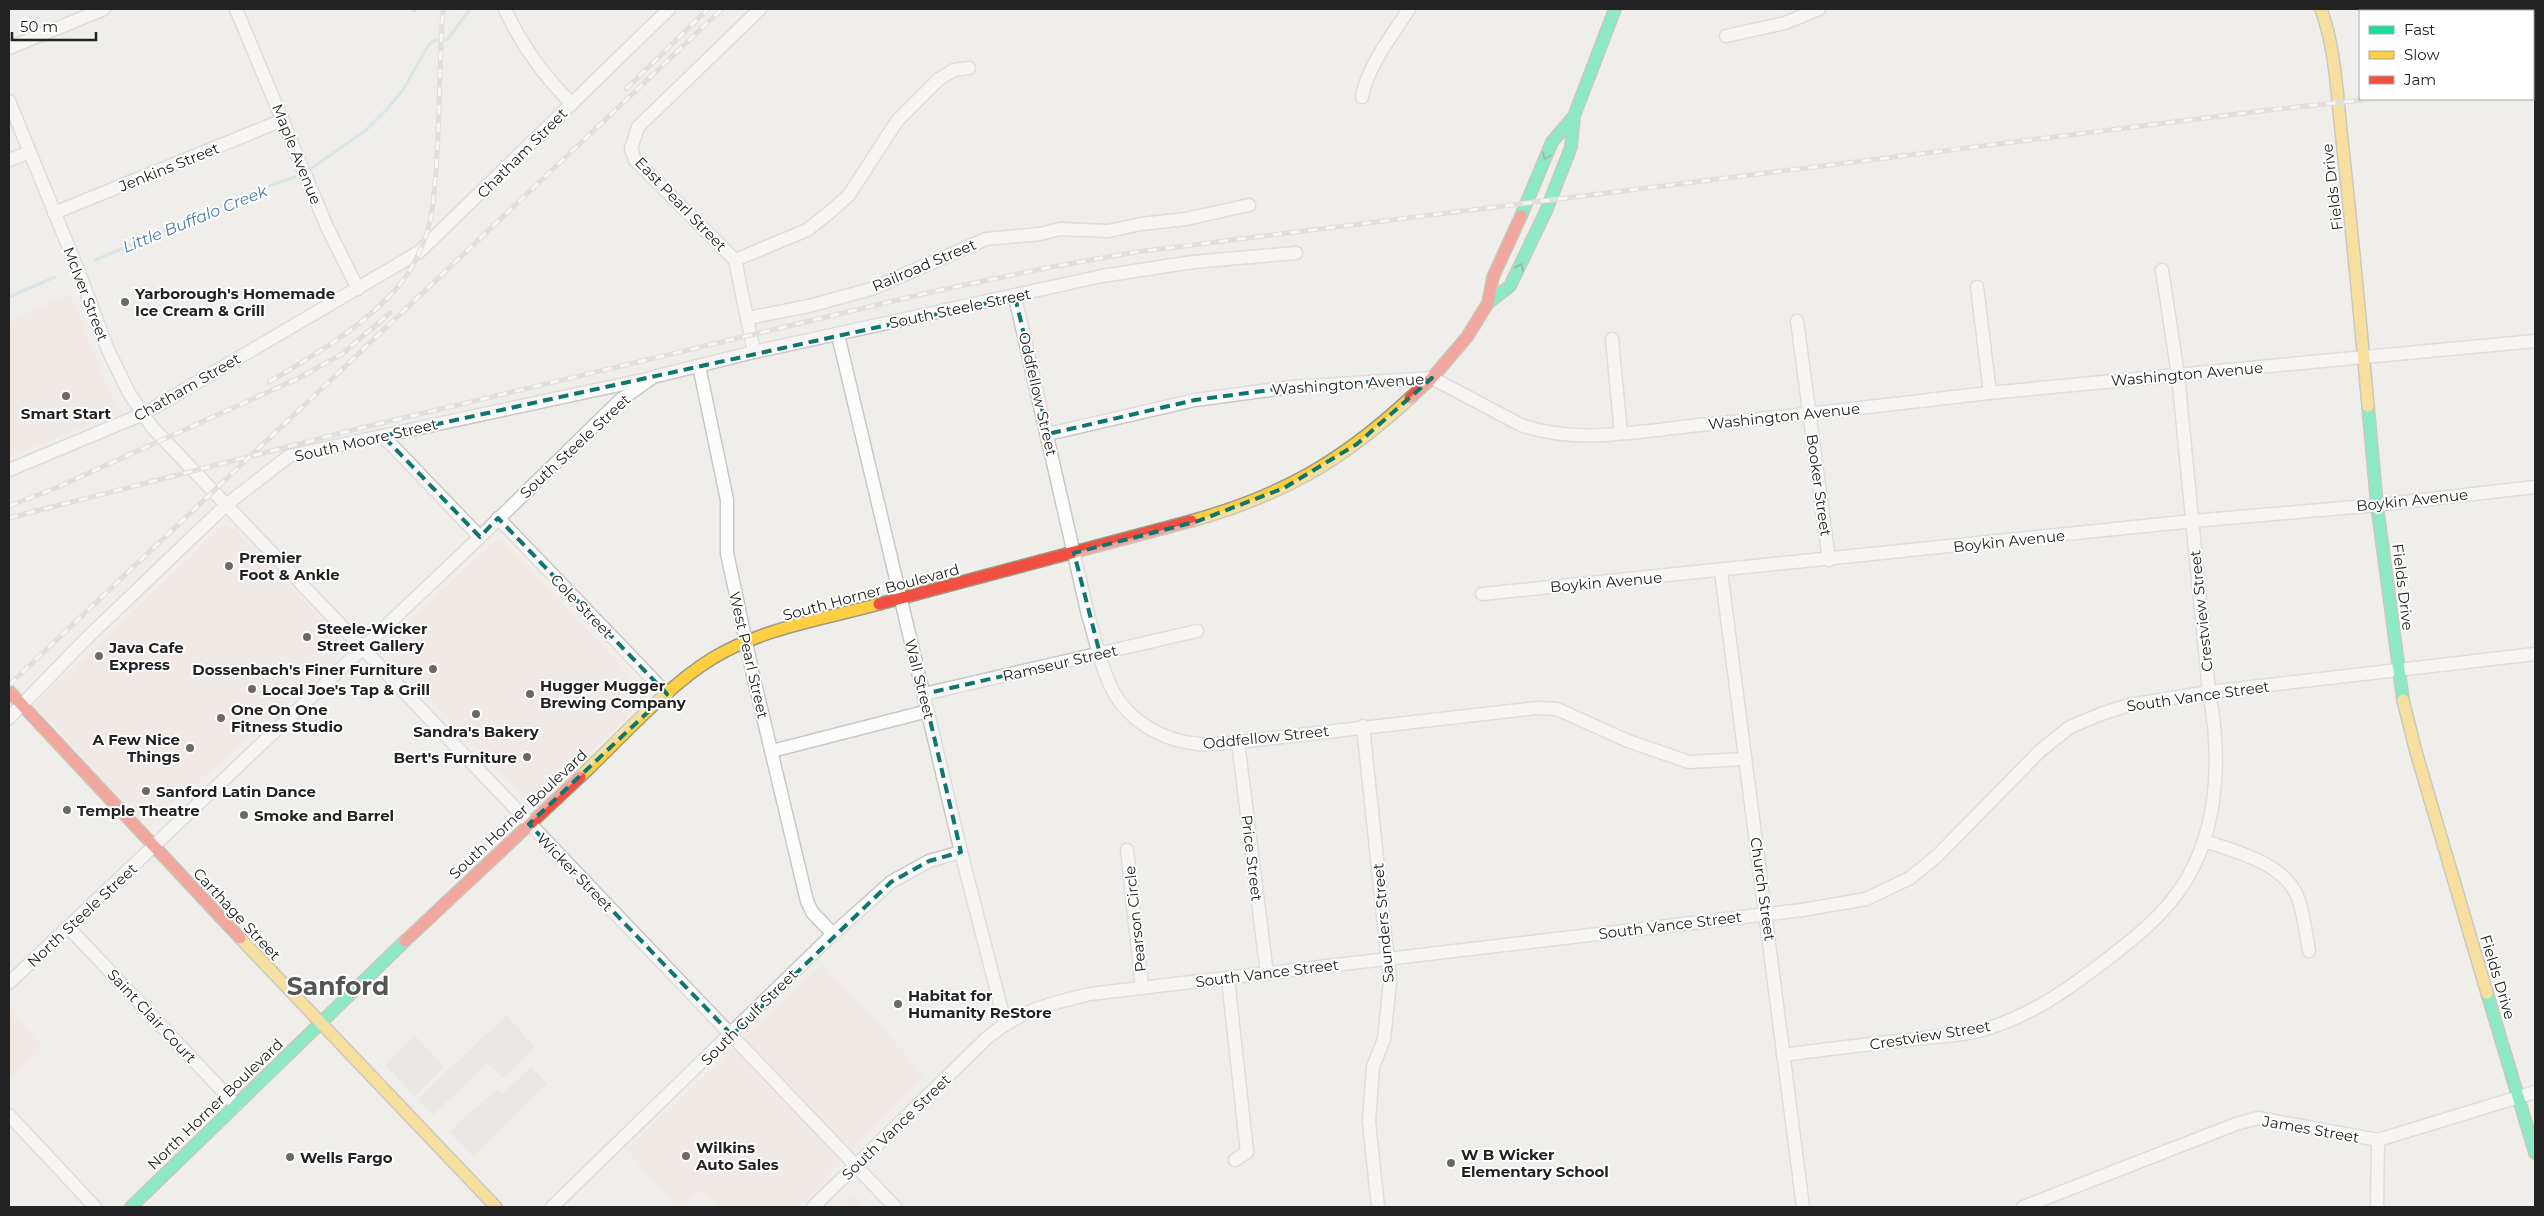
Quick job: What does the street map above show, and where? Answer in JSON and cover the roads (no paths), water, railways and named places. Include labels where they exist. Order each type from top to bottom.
[{"type":"main road","name":"South Horner Boulevard","points":[[320,1022],[666,694],[702,664],[745,641],[1198,521],[1284,488],[1318,470],[1357,444],[1382,424],[1432,378],[1467,337],[1488,303],[1510,286],[1546,211],[1571,147],[1574,116],[1615,9]]},
{"type":"main road","name":"Fields Drive","points":[[2321,9],[2327,25],[2332,55],[2352,231],[2377,505],[2404,704],[2416,752],[2535,1153]]},
{"type":"main road","name":"South Horner Boulevard","points":[[1488,303],[1493,277],[1552,142],[1574,116]]},
{"type":"main road","name":"Carthage Street","points":[[9,691],[496,1207]]},
{"type":"main road","name":"North Horner Boulevard","points":[[131,1207],[320,1022]]},
{"type":"street","points":[[9,48],[104,9]]},
{"type":"street","name":"Maple Avenue","points":[[236,9],[327,226],[362,286]]},
{"type":"street","points":[[505,9],[546,78],[572,104]]},
{"type":"street","name":"Chatham Street","points":[[9,470],[143,414],[413,257],[441,234],[669,9]]},
{"type":"street","name":"East Pearl Street","points":[[754,352],[735,260],[635,160],[631,143],[638,127],[760,9]]},
{"type":"street","points":[[1362,97],[1364,85],[1373,65],[1409,9]]},
{"type":"street","points":[[1726,36],[1785,23],[1819,9]]},
{"type":"street","points":[[735,260],[806,230],[830,212],[849,195],[897,121],[939,79],[954,70],[969,68]]},
{"type":"street","name":"McIver Street","points":[[9,101],[108,350],[129,393],[152,427],[193,471]]},
{"type":"street","name":"Jenkins Street","points":[[54,213],[283,120]]},
{"type":"street","points":[[9,160],[28,152]]},
{"type":"street","name":"Railroad Street","points":[[748,318],[809,306],[871,289],[986,239],[1040,234],[1060,228],[1108,231],[1141,224],[1186,219],[1249,205]]},
{"type":"street","name":"South Steele Street","points":[[155,846],[243,759],[480,537],[619,401],[653,377],[754,352],[838,335],[984,301],[1014,297],[1102,276],[1184,263],[1296,253]]},
{"type":"street","name":"Crestview Street","points":[[1783,1054],[1985,1030],[2033,1012],[2084,977],[2140,934],[2176,895],[2196,863],[2205,841],[2217,770],[2216,728],[2209,692],[2178,375],[2162,270]]},
{"type":"street","points":[[1977,287],[1990,393]]},
{"type":"street","name":"Oddfellow Street","points":[[1014,297],[1048,434],[1088,615],[1110,686],[1124,708],[1142,724],[1177,740],[1200,744],[1238,742],[1363,726],[1523,709],[1557,709],[1628,741],[1688,762],[1744,759]]},
{"type":"street","name":"Booker Street","points":[[1797,321],[1828,560]]},
{"type":"street","name":"Wall Street","points":[[838,335],[961,852],[1005,1023]]},
{"type":"street","points":[[1612,340],[1622,433]]},
{"type":"street","name":"Washington Avenue","points":[[1048,434],[1195,400],[1292,387],[1432,378],[1521,425],[1535,430],[1563,435],[1622,433],[1990,393],[2535,340]]},
{"type":"street","name":"West Pearl Street","points":[[699,366],[725,485],[727,500],[727,552],[745,641],[807,901],[812,912],[833,934]]},
{"type":"street","name":"South Moore Street","points":[[9,718],[226,505],[289,456],[653,377]]},
{"type":"street","points":[[383,436],[480,537]]},
{"type":"street","name":"Wicker Street","points":[[193,471],[895,1207]]},
{"type":"street","name":"Boykin Avenue","points":[[1482,594],[1722,571],[2193,521],[2377,505],[2535,487]]},
{"type":"street","name":"Cole Street","points":[[498,518],[666,694]]},
{"type":"street","name":"Church Street","points":[[1722,571],[1744,759],[1767,914],[1803,1207]]},
{"type":"street","name":"Ramseur Street","points":[[924,694],[1197,631]]},
{"type":"street","name":"South Vance Street","points":[[814,1207],[1005,1023],[1041,1006],[1090,994],[1767,914],[1866,899],[1910,878],[1937,856],[2041,750],[2070,727],[2101,714],[2129,705],[2209,692],[2535,654]]},
{"type":"street","points":[[772,751],[928,711]]},
{"type":"street","name":"Saunders Street","points":[[1363,726],[1389,958],[1390,982],[1384,1039],[1373,1067],[1369,1122],[1378,1207]]},
{"type":"street","name":"Price Street","points":[[1238,742],[1267,974]]},
{"type":"street","points":[[2205,841],[2246,855],[2267,865],[2283,876],[2298,897],[2309,952]]},
{"type":"street","name":"North Steele Street","points":[[9,983],[155,846]]},
{"type":"street","name":"Pearson Circle","points":[[1127,850],[1142,988]]},
{"type":"street","name":"South Gulf Street","points":[[552,1207],[732,1035],[833,934],[891,882],[929,862],[961,852]]},
{"type":"street","name":"Saint Clair Court","points":[[68,927],[236,1105]]},
{"type":"street","points":[[1228,978],[1247,1152],[1235,1160]]},
{"type":"street","name":"James Street","points":[[2023,1207],[2051,1203],[2236,1124],[2258,1118],[2378,1140],[2535,1092]]},
{"type":"street","points":[[9,1114],[95,1207]]},
{"type":"street","points":[[2376,1207],[2378,1140]]},
{"type":"waterway","name":"Little Buffalo Creek","points":[[312,168],[366,130],[387,109],[403,90],[429,44],[435,40],[447,40],[470,9]]},
{"type":"waterway","name":"Little Buffalo Creek","points":[[95,260],[269,186],[295,177]]},
{"type":"waterway","name":"Little Buffalo Creek","points":[[9,297],[55,277]]},
{"type":"railway","points":[[269,382],[337,340],[369,316],[397,288],[418,255],[426,236],[432,211],[437,151],[443,9]]},
{"type":"railway","points":[[626,89],[708,9]]},
{"type":"railway","points":[[9,685],[722,9]]},
{"type":"railway","points":[[9,518],[357,429],[931,292],[1051,267],[1136,252],[2362,100]]},
{"type":"railway","points":[[9,506],[58,487],[299,378],[342,354],[390,313]]},
{"type":"place","name":"Yarborough's Homemade Ice Cream & Grill","points":[[125,302]]},
{"type":"place","name":"Smart Start","points":[[66,396]]},
{"type":"place","name":"Premier Foot & Ankle","points":[[229,566]]},
{"type":"place","name":"Steele-Wicker Street Gallery","points":[[307,637]]},
{"type":"place","name":"Java Cafe Express","points":[[99,656]]},
{"type":"place","name":"Dossenbach's Finer Furniture","points":[[433,669]]},
{"type":"place","name":"Local Joe's Tap & Grill","points":[[252,689]]},
{"type":"place","name":"Hugger Mugger Brewing Company","points":[[530,694]]},
{"type":"place","name":"Sandra's Bakery","points":[[476,714]]},
{"type":"place","name":"One On One Fitness Studio","points":[[221,718]]},
{"type":"place","name":"A Few Nice Things","points":[[190,748]]},
{"type":"place","name":"Bert's Furniture","points":[[527,757]]},
{"type":"place","name":"Sanford Latin Dance","points":[[146,791]]},
{"type":"place","name":"Temple Theatre","points":[[67,810]]},
{"type":"place","name":"Smoke and Barrel","points":[[244,815]]},
{"type":"place","name":"Habitat for Humanity ReStore","points":[[898,1004]]},
{"type":"place","name":"Wilkins Auto Sales","points":[[686,1156]]},
{"type":"place","name":"Wells Fargo","points":[[290,1157]]},
{"type":"place","name":"W B Wicker Elementary School","points":[[1451,1163]]},
{"type":"district","name":"Sanford","points":[[338,986]]}]
